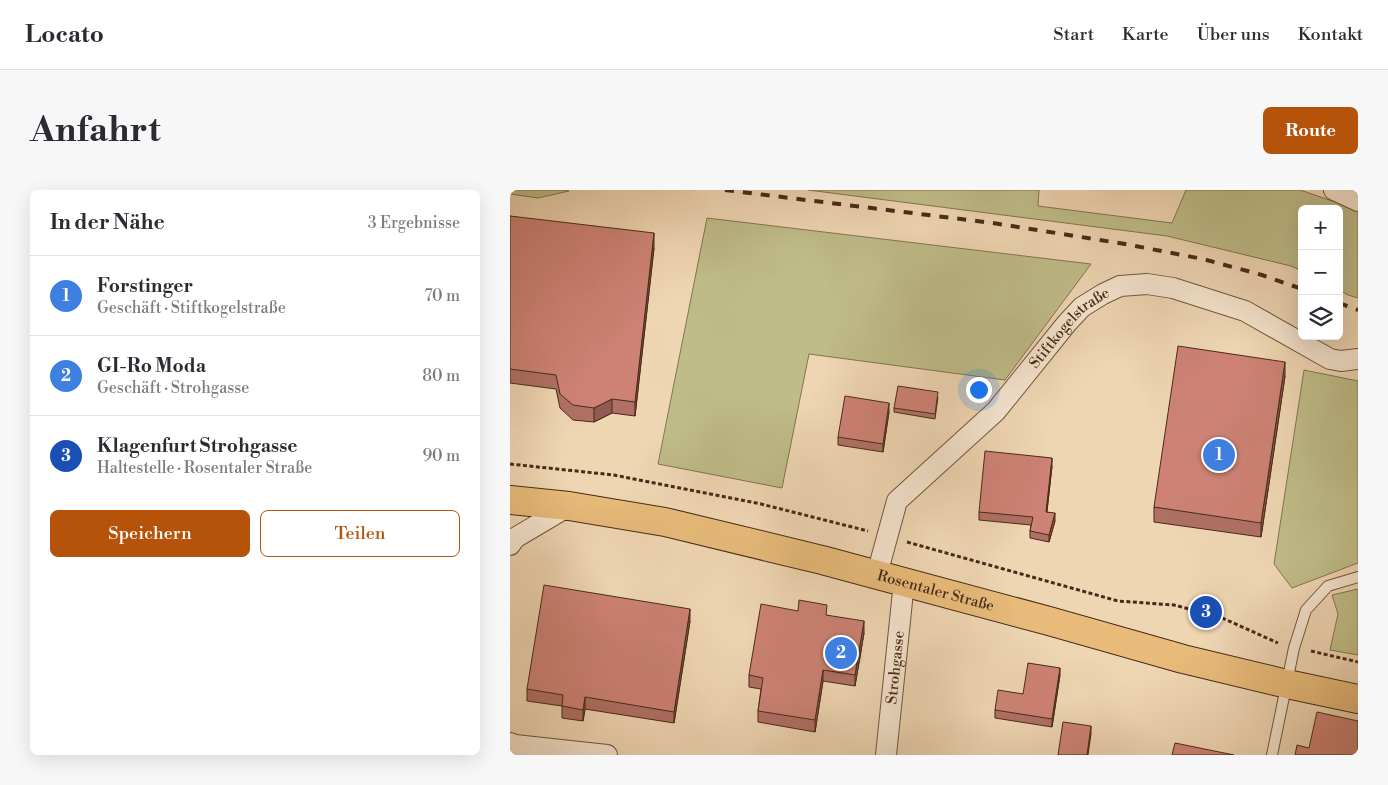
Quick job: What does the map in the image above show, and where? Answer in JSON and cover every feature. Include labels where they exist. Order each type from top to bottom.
[{"type":"main road","name":"Rosentaler Straße","points":[[510,500],[570,506],[665,522],[876,574],[1184,659],[1287,684],[1358,698]]},
{"type":"street","points":[[1334,190],[1358,201]]},
{"type":"street","name":"Stiftkogelstraße","points":[[876,574],[897,501],[996,411],[1082,307],[1120,286],[1147,284],[1173,288],[1245,311],[1330,359],[1341,361],[1358,359]]},
{"type":"street","points":[[510,545],[515,538],[570,506]]},
{"type":"street","name":"Strohgasse","points":[[886,755],[904,582]]},
{"type":"street","points":[[510,743],[607,755]]},
{"type":"lane","points":[[1272,755],[1294,648],[1306,610],[1328,586],[1358,577]]},
{"type":"path","points":[[510,464],[624,477],[761,504],[1118,601],[1174,605],[1210,614],[1276,643],[1358,662]]},
{"type":"shaded area","points":[[510,190],[569,191],[538,198],[510,194]]},
{"type":"shaded area","points":[[808,190],[1039,190],[1038,206],[1172,223],[1186,190],[1300,190],[1350,207],[1358,212],[1358,298],[1343,292],[1343,205],[1298,205],[1298,269],[1167,236]]},
{"type":"shaded area","points":[[707,218],[1091,264],[1005,380],[809,354],[782,488],[658,464]]},
{"type":"shaded area","points":[[1304,370],[1358,381],[1358,563],[1292,588],[1274,564]]},
{"type":"shaded area","points":[[1358,589],[1358,655],[1330,650],[1338,614],[1332,595]]},
{"type":"building","points":[[510,216],[654,233],[635,402],[612,399],[594,408],[573,405],[560,394],[556,375],[510,369]]},
{"type":"building","points":[[1178,346],[1285,362],[1261,523],[1154,507]]},
{"type":"building","points":[[898,386],[938,392],[935,414],[894,408]]},
{"type":"building","points":[[845,396],[889,403],[883,444],[838,437]]},
{"type":"building","points":[[985,451],[1052,458],[1046,512],[1055,513],[1049,535],[1030,531],[1033,517],[979,512]]},
{"type":"building","points":[[544,585],[690,609],[674,712],[585,697],[583,710],[562,706],[563,695],[527,689]]},
{"type":"building","points":[[799,600],[827,605],[826,615],[864,621],[855,675],[823,670],[815,720],[758,711],[763,678],[749,675],[761,604],[798,611]]},
{"type":"building","points":[[1028,663],[1060,668],[1052,719],[995,710],[998,690],[1023,694]]},
{"type":"building","points":[[1317,712],[1358,721],[1358,755],[1295,755],[1297,745],[1309,748]]},
{"type":"building","points":[[1063,722],[1091,726],[1087,755],[1058,755]]},
{"type":"building","points":[[1175,743],[1234,755],[1172,755]]},
{"type":"railway","points":[[725,190],[993,223],[1125,244],[1203,259],[1262,275],[1298,288]]},
{"type":"railway","points":[[1343,304],[1358,310]]},
{"type":"place","name":"Forstinger","points":[[1219,455]]},
{"type":"place","name":"Klagenfurt Strohgasse","points":[[1206,612]]},
{"type":"place","name":"GI-Ro Moda","points":[[841,653]]}]
